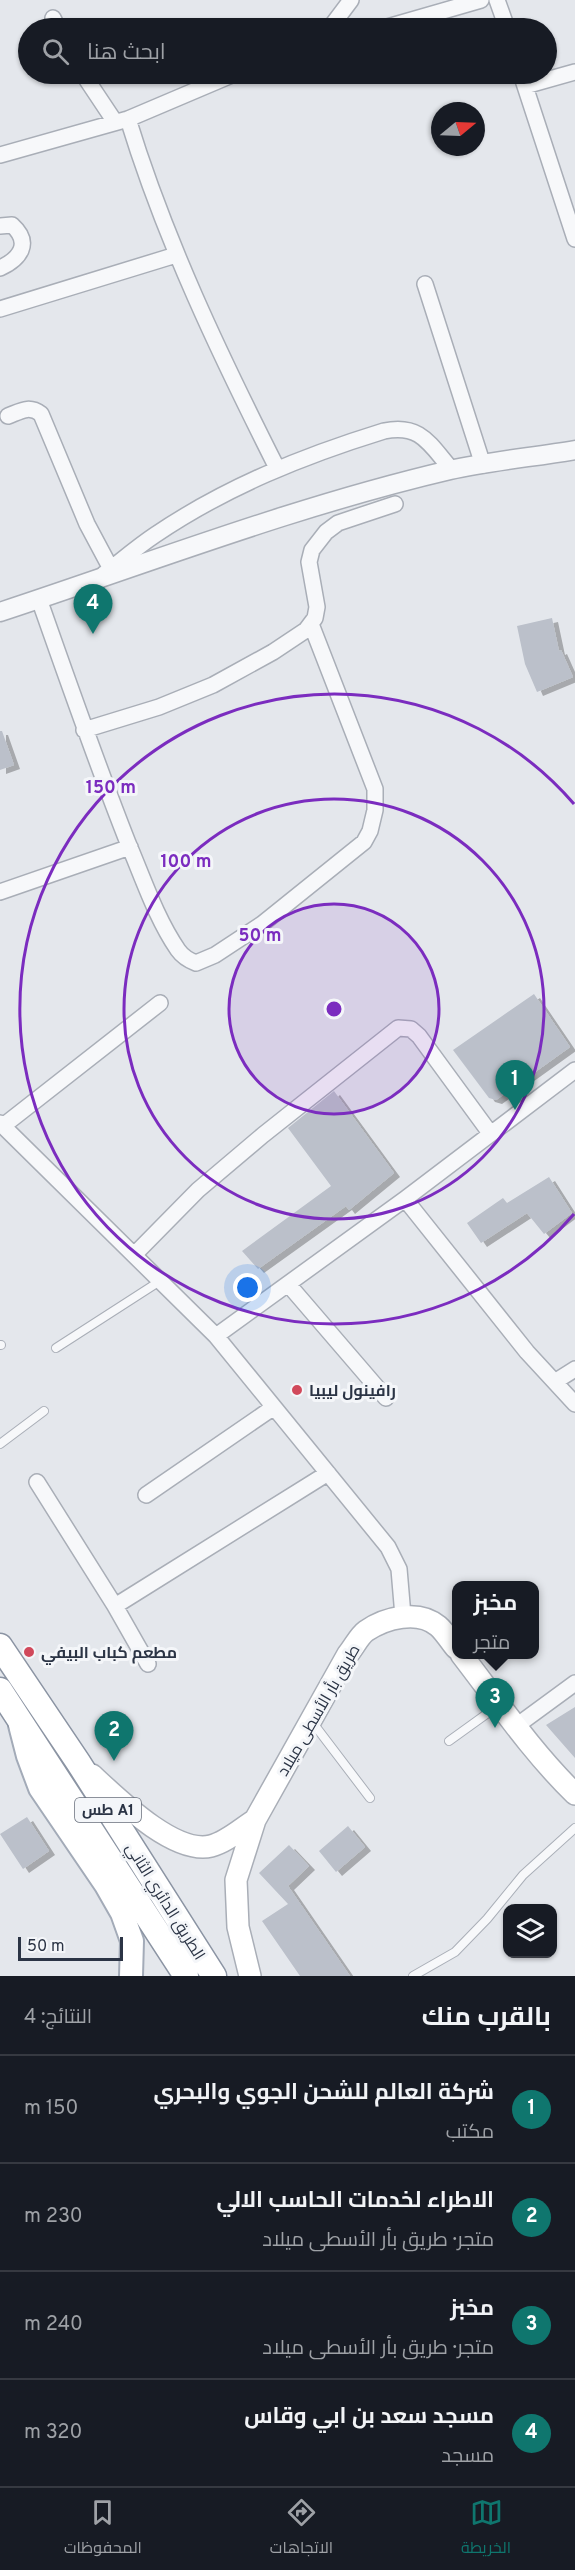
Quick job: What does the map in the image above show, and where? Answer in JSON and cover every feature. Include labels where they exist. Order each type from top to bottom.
[{"type":"highway","name":"الطريق الدائري الثاني","points":[[0,1646],[78,1762],[214,1976]]},
{"type":"highway","name":"الطريق الدائري الثاني","points":[[0,1690],[186,1976]]},
{"type":"main road","points":[[403,1616],[431,1622],[452,1644]]},
{"type":"main road","name":"طريق بأر الأسطى ميلاد","points":[[250,1976],[238,1927],[236,1880],[255,1820],[348,1654],[364,1632],[403,1616]]},
{"type":"main road","points":[[465,1659],[515,1727],[575,1794]]},
{"type":"main road","points":[[18,1718],[27,1756],[40,1788],[122,1913],[132,1941],[131,1976]]},
{"type":"main road","points":[[78,1762],[154,1828],[188,1845],[212,1846],[255,1820]]},
{"type":"street","points":[[338,18],[351,0]]},
{"type":"street","points":[[419,18],[481,0]]},
{"type":"street","points":[[497,0],[503,18]]},
{"type":"street","points":[[557,75],[575,72]]},
{"type":"street","points":[[91,84],[121,120],[139,158],[176,255],[236,386],[277,468]]},
{"type":"street","points":[[0,155],[121,120],[209,84]]},
{"type":"street","points":[[525,84],[575,239]]},
{"type":"street","points":[[0,226],[12,225],[21,235],[22,243],[18,257],[0,268]]},
{"type":"street","points":[[0,309],[176,255]]},
{"type":"street","points":[[425,284],[483,465]]},
{"type":"street","points":[[8,416],[27,408],[34,409],[41,414],[87,524],[111,568]]},
{"type":"street","points":[[94,581],[134,549],[172,524],[277,468],[360,439],[401,428],[411,430],[425,438],[452,470]]},
{"type":"street","points":[[0,612],[279,518],[452,470],[575,450]]},
{"type":"street","points":[[84,730],[159,707],[213,685],[273,652],[311,624],[315,618],[317,607],[309,562],[312,550],[326,532],[338,523],[395,504]]},
{"type":"street","points":[[39,599],[84,730],[162,923],[179,951],[188,960],[196,963],[215,955],[262,924],[364,842],[370,831],[375,810],[375,789],[311,624]]},
{"type":"street","points":[[0,892],[130,848]]},
{"type":"street","points":[[160,1003],[1,1125],[216,1336],[393,1557],[399,1569],[403,1616]]},
{"type":"street","points":[[134,1255],[198,1190],[272,1128],[398,1029],[411,1029],[419,1036],[490,1133]]},
{"type":"street","points":[[216,1336],[405,1199],[575,1070]]},
{"type":"street","points":[[405,1199],[527,1352],[575,1404]]},
{"type":"street","points":[[288,1284],[386,1398]]},
{"type":"street","points":[[556,1382],[575,1369]]},
{"type":"street","points":[[147,1495],[274,1407]]},
{"type":"street","points":[[115,1606],[328,1473]]},
{"type":"street","points":[[37,1482],[115,1606],[148,1664]]},
{"type":"street","points":[[515,1727],[575,1683]]},
{"type":"lane","points":[[56,1348],[160,1281]]},
{"type":"lane","points":[[0,1444],[44,1411]]},
{"type":"lane","points":[[449,1740],[500,1705]]},
{"type":"lane","points":[[310,1720],[370,1798]]},
{"type":"lane","points":[[413,1976],[455,1952],[487,1920],[523,1875],[575,1828]]},
{"type":"building","points":[[552,618],[559,651],[561,650],[573,677],[537,692],[525,664],[517,626]]},
{"type":"building","points":[[0,731],[2,731],[14,765],[0,770]]},
{"type":"building","points":[[534,994],[570,1047],[496,1100],[489,1098],[453,1050]]},
{"type":"building","points":[[334,1091],[394,1173],[349,1210],[346,1206],[258,1269],[242,1251],[331,1186],[288,1128]]},
{"type":"building","points":[[549,1177],[572,1213],[544,1234],[527,1213],[481,1243],[467,1223],[503,1198],[507,1203]]},
{"type":"building","points":[[575,1707],[575,1758],[546,1725]]},
{"type":"building","points":[[27,1817],[49,1851],[23,1869],[0,1834]]},
{"type":"building","points":[[348,1826],[365,1847],[336,1872],[319,1851]]},
{"type":"building","points":[[289,1845],[309,1866],[288,1886],[350,1976],[300,1976],[262,1921],[288,1904],[259,1873]]},
{"type":"place","name":"مسجد سعد بن ابي وقاس","points":[[93,634]]},
{"type":"place","name":"شركة العالم للشحن الجوي والبحري","points":[[515,1110]]},
{"type":"place","name":"رافينول ليبيا","points":[[297,1390]]},
{"type":"place","name":"مطعم كباب البيفي","points":[[29,1652]]},
{"type":"place","name":"مخبز","points":[[495,1728]]},
{"type":"place","name":"الاطراء لخدمات الحاسب الالي","points":[[114,1761]]}]
